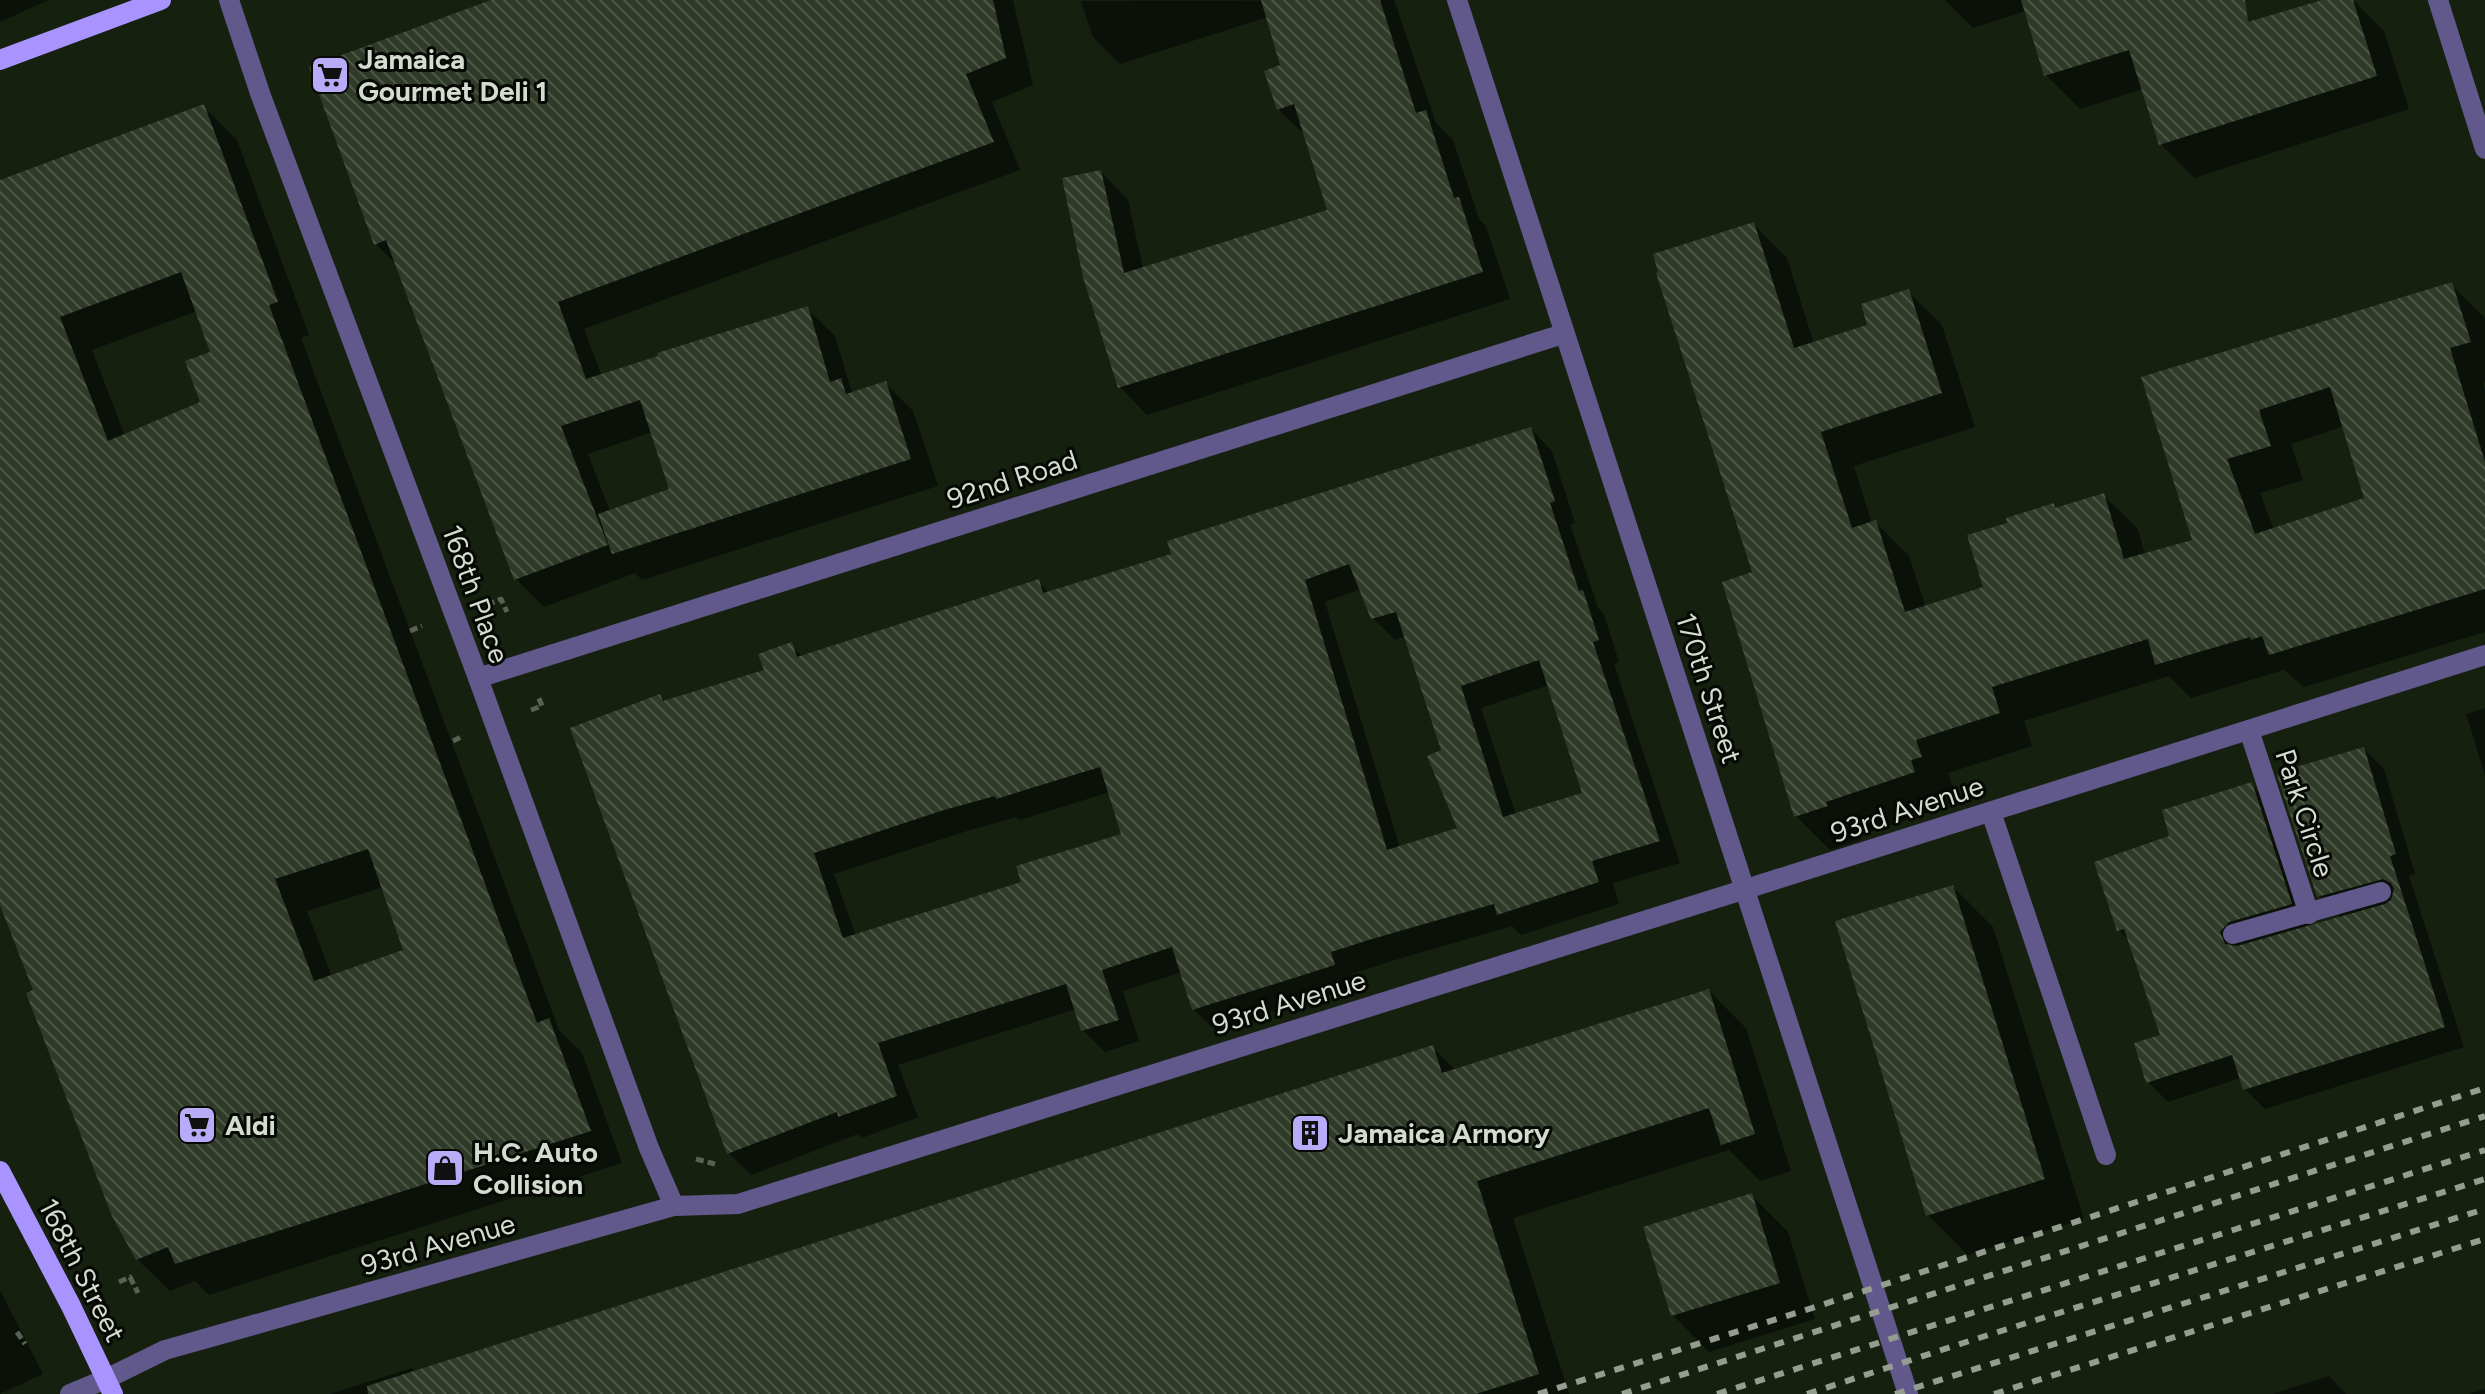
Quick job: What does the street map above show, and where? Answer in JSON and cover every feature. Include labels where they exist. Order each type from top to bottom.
[{"type":"main road","points":[[0,60],[161,0]]},
{"type":"main road","name":"168th Street","points":[[0,1171],[110,1386]]},
{"type":"street","name":"168th Place","points":[[229,0],[261,96],[649,1148],[674,1206]]},
{"type":"street","name":"170th Street","points":[[1457,0],[1908,1394]]},
{"type":"street","points":[[2438,0],[2485,149]]},
{"type":"street","name":"92nd Road","points":[[478,678],[1563,334]]},
{"type":"street","name":"93rd Avenue","points":[[70,1394],[110,1386],[165,1350],[674,1206],[738,1204],[2485,655]]},
{"type":"street","name":"Park Circle","points":[[2249,730],[2309,914]]},
{"type":"street","points":[[1991,812],[2106,1155]]},
{"type":"street","name":"Park Circle","points":[[2233,934],[2381,892]]},
{"type":"path","points":[[487,605],[501,599],[507,612]]},
{"type":"path","points":[[531,710],[542,706],[538,696]]},
{"type":"path","points":[[696,1159],[715,1164]]},
{"type":"path","points":[[119,1282],[130,1277],[138,1293]]},
{"type":"path","points":[[17,1332],[25,1344]]},
{"type":"building","points":[[491,0],[993,0],[1006,58],[966,74],[994,142],[558,302],[586,379],[658,356],[657,353],[808,306],[830,382],[841,378],[846,394],[886,381],[911,459],[612,554],[598,514],[669,489],[640,400],[561,426],[608,545],[514,580],[386,240],[374,245],[309,67]]},
{"type":"building","points":[[1261,0],[1380,0],[1416,113],[1426,110],[1454,198],[1459,197],[1483,272],[1118,388],[1083,277],[1062,178],[1101,170],[1124,273],[1327,210],[1294,104],[1277,110],[1264,71],[1280,65]]},
{"type":"building","points":[[2021,0],[2245,0],[2248,22],[2322,0],[2353,0],[2377,76],[2159,145],[2129,50],[2044,76]]},
{"type":"building","points":[[204,104],[278,302],[269,305],[537,1023],[549,1018],[591,1131],[175,1264],[168,1247],[136,1260],[112,1216],[26,993],[33,990],[0,905],[0,180]],"holes":[[[181,272],[210,352],[185,361],[200,402],[108,441],[60,317]],[[368,849],[403,950],[314,981],[275,879]]]},
{"type":"building","points":[[1754,222],[1794,348],[1867,325],[1861,304],[1909,289],[1942,393],[1821,432],[1852,528],[1876,520],[1905,612],[1983,587],[1967,535],[2007,523],[2006,518],[2054,503],[2055,508],[2104,493],[2124,559],[2192,540],[2141,377],[2452,282],[2471,342],[2450,348],[2485,462],[2485,589],[2269,655],[2262,636],[2251,640],[2250,637],[2155,665],[2148,639],[1992,687],[2000,713],[1916,740],[1922,757],[1911,760],[1915,772],[1826,802],[1828,806],[1794,817],[1722,582],[1752,572],[1656,273],[1653,254]],"holes":[[[2330,387],[2364,498],[2255,534],[2227,459],[2271,446],[2259,410]]]},
{"type":"building","points":[[1531,427],[1555,501],[1550,503],[1599,640],[1593,642],[1660,841],[1592,861],[1599,882],[1497,915],[1494,904],[1372,939],[1331,952],[1335,965],[1192,1010],[1172,947],[1102,970],[1119,1020],[1081,1031],[1066,984],[878,1043],[897,1096],[838,1117],[837,1112],[727,1154],[570,728],[660,694],[663,701],[764,670],[758,654],[792,642],[797,657],[1039,579],[1043,593],[1171,554],[1167,541]],"holes":[[[1349,564],[1371,619],[1396,612],[1441,750],[1427,756],[1457,828],[1387,850],[1305,580]],[[1539,660],[1582,793],[1503,817],[1461,686]],[[1100,767],[1121,834],[1016,866],[1021,882],[843,938],[814,853],[944,810],[995,796],[996,799]]]},
{"type":"building","points":[[2364,747],[2396,854],[2390,856],[2445,1027],[2243,1090],[2232,1055],[2146,1083],[2134,1043],[2160,1035],[2124,929],[2117,931],[2094,862],[2169,836],[2162,810],[2252,782],[2292,904],[2229,922],[2220,932],[2225,944],[2237,946],[2385,904],[2391,900],[2394,889],[2391,883],[2383,879],[2317,897],[2277,775]]},
{"type":"building","points":[[1953,885],[2045,1179],[1926,1216],[1835,921]]},
{"type":"building","name":"Jamaica Armory","points":[[1709,989],[1755,1134],[1721,1145],[1709,1108],[1477,1181],[1539,1374],[1476,1394],[368,1394],[367,1386],[1433,1045],[1442,1073]]},
{"type":"building","points":[[1752,1193],[1780,1283],[1671,1316],[1643,1227]]},
{"type":"railway","points":[[1538,1394],[1809,1309],[2485,1088]]},
{"type":"railway","points":[[1622,1394],[2485,1116]]},
{"type":"railway","points":[[1717,1394],[2485,1150]]},
{"type":"railway","points":[[1807,1394],[2485,1179]]},
{"type":"railway","points":[[1895,1394],[2485,1209]]},
{"type":"railway","points":[[1994,1394],[2485,1239]]},
{"type":"place","name":"Jamaica Gourmet Deli 1","points":[[330,75]]},
{"type":"place","name":"Aldi","points":[[197,1125]]},
{"type":"place","name":"Jamaica Armory","points":[[1310,1133]]},
{"type":"place","name":"H.C. Auto Collision","points":[[445,1168]]}]
